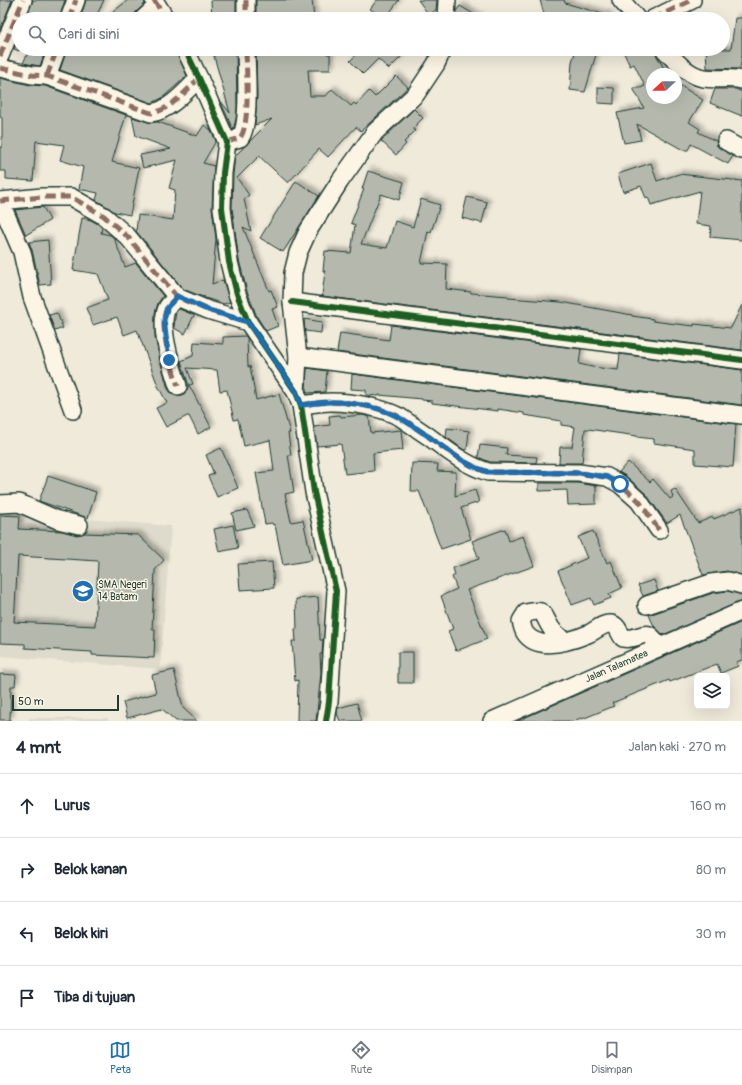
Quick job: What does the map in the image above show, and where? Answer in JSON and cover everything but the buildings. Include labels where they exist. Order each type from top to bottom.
[{"type":"street","points":[[18,12],[23,0]]},
{"type":"street","points":[[72,12],[76,0]]},
{"type":"street","points":[[246,0],[246,12]]},
{"type":"street","points":[[446,12],[447,0]]},
{"type":"street","points":[[621,0],[631,12]]},
{"type":"street","points":[[667,12],[692,0]]},
{"type":"street","points":[[0,56],[12,27]]},
{"type":"street","points":[[47,76],[54,56]]},
{"type":"street","points":[[188,56],[227,142],[222,208],[229,262],[237,294],[248,322],[298,399]]},
{"type":"street","points":[[227,142],[240,138],[244,130],[247,109],[246,56]]},
{"type":"street","points":[[326,721],[329,702],[336,591],[314,492],[298,399],[298,357],[292,302],[293,273],[298,253],[308,231],[340,181],[375,132],[416,94],[440,56]]},
{"type":"street","points":[[670,56],[694,75],[704,78],[742,80]]},
{"type":"street","points":[[0,68],[32,75],[47,76],[151,113],[160,111],[179,98],[199,78]]},
{"type":"street","points":[[726,141],[742,150]]},
{"type":"street","points":[[73,410],[32,297],[22,252],[0,201],[71,197],[104,216],[128,237],[177,296],[208,310],[248,322]]},
{"type":"street","points":[[177,296],[167,308],[164,320],[169,360],[178,386]]},
{"type":"street","points":[[292,302],[742,360]]},
{"type":"street","points":[[298,357],[742,415]]},
{"type":"street","points":[[298,399],[359,405],[399,417],[474,468],[488,472],[579,473],[607,477],[620,484],[639,501],[659,530]]},
{"type":"street","points":[[0,504],[19,503],[58,520],[79,525]]},
{"type":"street","points":[[647,605],[711,583],[728,581],[742,585]]},
{"type":"street","name":"Jalan Talamatea","points":[[492,721],[742,611]]},
{"type":"street","points":[[565,641],[588,634],[610,624],[617,628],[623,638],[627,639],[646,634],[651,636],[658,648]]},
{"type":"shaded area","name":"SMA Negeri 14 Batam","points":[[0,512],[171,526],[160,669],[0,656]]},
{"type":"shaded area","points":[[29,718],[108,718],[108,721],[29,721]]},
{"type":"marked path","points":[[18,12],[23,0]]},
{"type":"marked path","points":[[72,12],[76,0]]},
{"type":"marked path","points":[[154,0],[162,12]]},
{"type":"marked path","points":[[246,0],[246,12]]},
{"type":"marked path","points":[[667,12],[692,0]]},
{"type":"marked path","points":[[0,56],[12,27]]},
{"type":"marked path","points":[[47,76],[54,56]]},
{"type":"marked path","points":[[227,142],[240,138],[246,121],[246,56]]},
{"type":"marked path","points":[[0,68],[32,75],[47,76],[151,113],[164,109],[171,104],[199,78]]},
{"type":"marked path","points":[[0,201],[42,197],[71,197],[104,216],[128,237],[177,297],[208,310],[248,322]]},
{"type":"marked path","points":[[177,297],[167,308],[164,326],[167,347],[178,386]]},
{"type":"marked path","points":[[301,405],[339,402],[384,410],[400,417],[464,461],[488,472],[579,473],[607,477],[620,484],[639,501],[659,530]]},
{"type":"cycle path","points":[[188,56],[227,142],[223,173],[222,208],[229,262],[237,294],[248,322],[296,392],[301,405],[314,492],[336,591],[329,702],[326,721]]},
{"type":"cycle path","points":[[292,302],[742,360]]},
{"type":"place","name":"SMA Negeri 14 Batam","points":[[83,591]]},
{"type":"route","points":[[169,360],[164,320],[167,308],[177,296],[208,310],[248,322],[296,392],[301,405],[331,402],[359,405],[380,410],[399,417],[474,468],[488,472],[579,473],[607,477],[620,484]]}]
